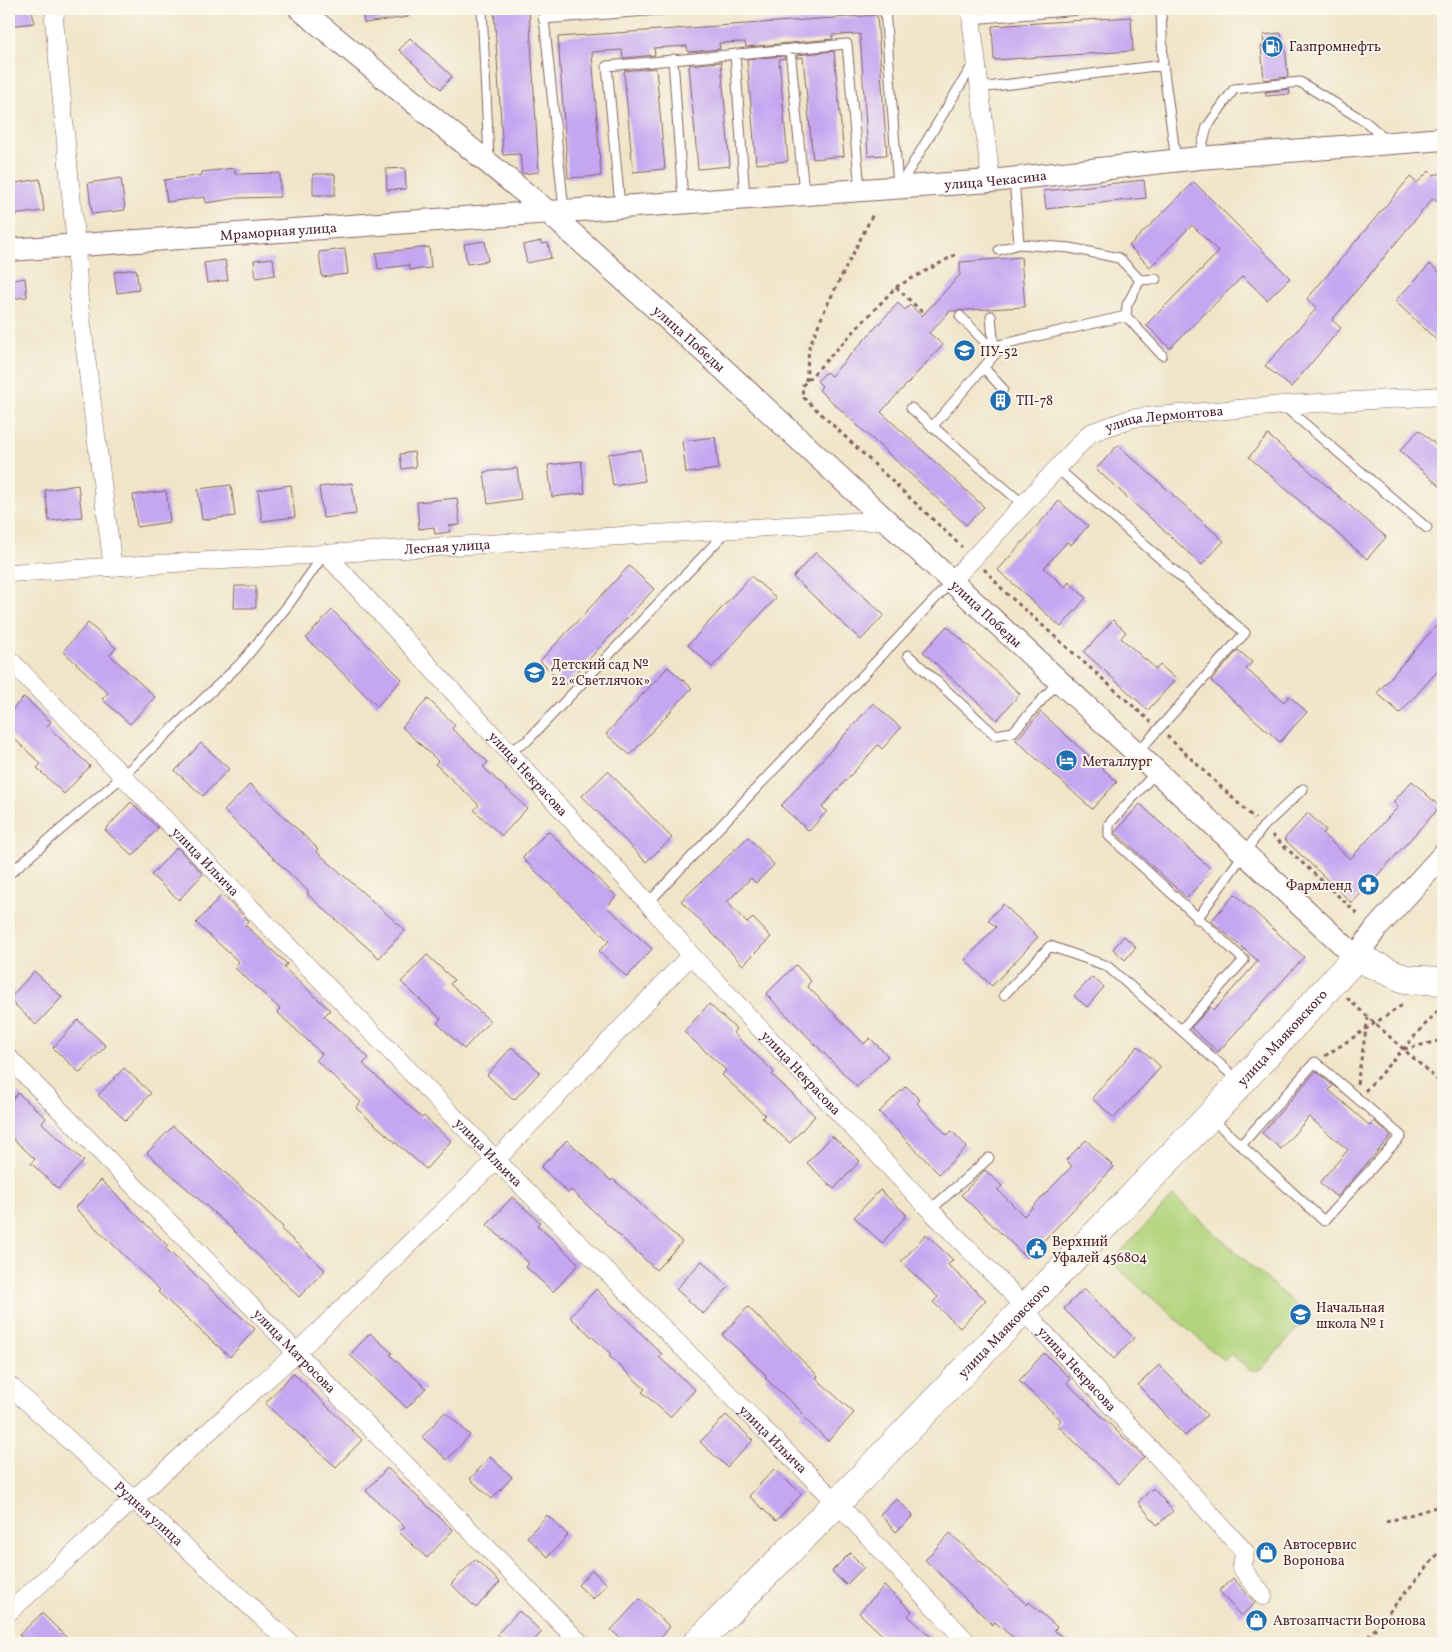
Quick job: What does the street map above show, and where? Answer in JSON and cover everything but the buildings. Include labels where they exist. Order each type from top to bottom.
[{"type":"main road","name":"улица Победы","points":[[1356,957],[1405,979],[1443,981]]},
{"type":"main road","name":"улица Маяковского","points":[[697,1643],[836,1503],[1210,1116],[1356,957]]},
{"type":"street","points":[[56,9],[54,19],[76,246],[78,302],[113,568]]},
{"type":"street","name":"улица Победы","points":[[300,9],[489,165],[556,211],[884,520],[1356,957]]},
{"type":"street","points":[[971,14],[991,181]]},
{"type":"street","name":"улица Чекасина","points":[[556,211],[991,181],[1176,160],[1443,139]]},
{"type":"street","name":"Мраморная улица","points":[[9,250],[556,211]]},
{"type":"street","name":"улица Лермонтова","points":[[951,582],[1090,433],[1133,418],[1283,405],[1443,396]]},
{"type":"street","name":"Лесная улица","points":[[9,573],[884,520]]},
{"type":"street","name":"улица Некрасова","points":[[325,553],[648,903],[691,955],[930,1210],[1009,1290],[1023,1309],[1245,1552],[1241,1567],[1263,1596]]},
{"type":"street","name":"улица Ильича","points":[[9,659],[496,1160],[836,1503],[968,1643]]},
{"type":"street","name":"улица Маяковского","points":[[1356,957],[1375,930],[1443,854]]},
{"type":"street","points":[[9,1612],[297,1352],[496,1160],[691,955]]},
{"type":"street","name":"улица Матросова","points":[[9,1058],[580,1643]]},
{"type":"street","name":"Рудная улица","points":[[9,1385],[290,1643]]},
{"type":"lane","points":[[482,9],[489,165]]},
{"type":"lane","points":[[543,9],[556,211]]},
{"type":"lane","points":[[544,18],[673,9]]},
{"type":"lane","points":[[885,9],[898,187]]},
{"type":"lane","points":[[971,14],[1090,9]]},
{"type":"lane","points":[[1161,9],[1163,65],[1176,160]]},
{"type":"lane","points":[[620,206],[607,66],[847,44],[860,190]]},
{"type":"lane","points":[[790,49],[804,194]]},
{"type":"lane","points":[[735,54],[745,198]]},
{"type":"lane","points":[[673,59],[683,202]]},
{"type":"lane","points":[[898,187],[976,60]]},
{"type":"lane","points":[[980,88],[1163,65]]},
{"type":"lane","points":[[1199,158],[1207,127],[1234,89],[1300,82],[1366,122],[1391,144]]},
{"type":"lane","points":[[1014,178],[1019,244]]},
{"type":"lane","points":[[1000,250],[1019,244],[1070,248],[1119,258],[1140,280],[1156,279]]},
{"type":"lane","points":[[1140,280],[1127,305],[1126,316],[1162,355]]},
{"type":"lane","points":[[960,316],[990,347],[1126,316]]},
{"type":"lane","points":[[932,427],[992,360],[999,345],[991,316]]},
{"type":"lane","points":[[984,368],[1003,389]]},
{"type":"lane","points":[[1283,405],[1427,528]]},
{"type":"lane","points":[[911,408],[1024,505]]},
{"type":"lane","points":[[1057,468],[1245,633],[1137,753]]},
{"type":"lane","points":[[508,752],[527,741],[729,530]]},
{"type":"lane","points":[[9,874],[123,776],[242,662],[289,604],[325,553]]},
{"type":"lane","points":[[648,903],[951,582]]},
{"type":"lane","points":[[908,655],[995,735],[1013,732],[1058,681]]},
{"type":"lane","points":[[1157,771],[1109,824],[1108,836],[1244,960],[1181,1030]]},
{"type":"lane","points":[[1197,919],[1263,827],[1303,789]]},
{"type":"lane","points":[[1004,995],[1050,946],[1107,966],[1241,1083]]},
{"type":"lane","points":[[1210,1116],[1241,1145],[1324,1221],[1401,1136],[1316,1062],[1241,1145]]},
{"type":"lane","points":[[930,1210],[989,1158]]},
{"type":"path","points":[[806,382],[809,347],[826,307],[874,212]]},
{"type":"path","points":[[955,254],[896,287],[802,386],[803,397],[974,558],[1006,593],[1159,729],[1358,914]]},
{"type":"path","points":[[896,287],[922,312]]},
{"type":"path","points":[[1343,995],[1443,1085]]},
{"type":"path","points":[[1316,1062],[1404,1004]]},
{"type":"path","points":[[1357,1098],[1443,1005]]},
{"type":"path","points":[[1357,1098],[1368,1018]]},
{"type":"path","points":[[1403,1049],[1443,1040]]},
{"type":"path","points":[[1386,1522],[1443,1505]]},
{"type":"path","points":[[1363,1643],[1443,1548]]},
{"type":"green space","points":[[1173,1196],[1308,1316],[1261,1370],[1250,1370],[1231,1354],[1224,1361],[1111,1262]]},
{"type":"place","name":"Газпромнефть","points":[[1273,46]]},
{"type":"place","name":"ПУ-52","points":[[964,351]]},
{"type":"place","name":"ТП-78","points":[[1000,400]]},
{"type":"place","name":"Детский сад № 22 «Светлячок»","points":[[535,672]]},
{"type":"place","name":"Металлург","points":[[1066,761]]},
{"type":"place","name":"Фармленд","points":[[1368,885]]},
{"type":"place","name":"Верхний Уфалей 456804","points":[[1036,1249]]},
{"type":"place","name":"Начальная школа № 1","points":[[1300,1315]]},
{"type":"place","name":"Автосервис Воронова","points":[[1267,1552]]},
{"type":"place","name":"Автозапчасти Воронова","points":[[1257,1620]]}]
